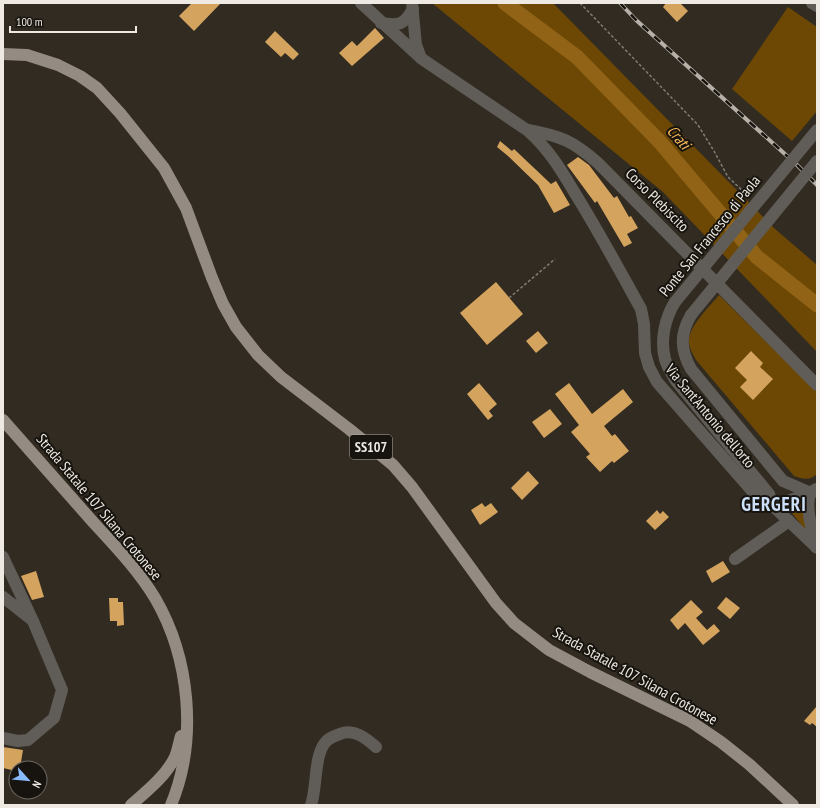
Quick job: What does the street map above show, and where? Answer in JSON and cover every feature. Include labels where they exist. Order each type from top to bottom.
[{"type":"main road","name":"Strada Statale 107 Silana Crotonese","points":[[3,54],[27,55],[58,65],[80,76],[97,88],[120,113],[164,168],[186,208],[222,304],[236,327],[258,355],[281,377],[393,465],[412,487],[496,603],[514,623],[549,650],[590,672],[690,721],[721,742],[750,765],[793,805]]},
{"type":"main road","name":"Strada Statale 107 Silana Crotonese","points":[[3,420],[127,560],[154,597],[169,627],[180,659],[187,713],[185,756],[180,778],[171,805]]},
{"type":"main road","points":[[131,805],[154,784],[170,766],[176,754],[187,713]]},
{"type":"street","points":[[361,3],[381,23],[422,59],[526,130]]},
{"type":"street","points":[[812,3],[817,6]]},
{"type":"street","points":[[381,23],[394,25],[400,24],[405,21],[413,6]]},
{"type":"street","points":[[413,6],[416,45],[422,59]]},
{"type":"street","name":"Via Sant'Antonio dell'orto","points":[[526,130],[552,155],[588,214],[641,308],[644,324],[645,353],[649,367],[657,382],[761,501],[773,506]]},
{"type":"street","name":"Corso Plebiscito","points":[[526,130],[550,134],[565,139],[583,150],[598,163],[817,385]]},
{"type":"street","name":"Ponte San Francesco di Paola","points":[[773,506],[769,494],[676,381],[665,359],[664,334],[668,317],[675,302],[817,130]]},
{"type":"street","points":[[814,491],[783,481],[691,369],[686,359],[683,347],[683,337],[685,326],[691,315],[817,161]]},
{"type":"street","points":[[814,491],[773,506],[817,548]]},
{"type":"street","points":[[814,491],[808,505],[809,516],[817,548]]},
{"type":"street","points":[[735,559],[788,521]]},
{"type":"street","points":[[3,738],[18,741],[28,740],[54,718],[62,690],[33,621],[4,562]]},
{"type":"street","points":[[3,596],[33,621]]},
{"type":"street","points":[[311,805],[320,754],[324,744],[331,737],[344,732],[355,734],[366,738],[376,747]]},
{"type":"path","points":[[580,3],[698,125],[728,177],[744,192]]},
{"type":"path","points":[[509,298],[555,259]]},
{"type":"shaded area","points":[[432,3],[553,3],[774,228],[817,265],[817,352],[663,192]]},
{"type":"shaded area","points":[[788,7],[817,27],[817,111],[792,141],[732,89]]},
{"type":"shaded area","points":[[719,295],[817,392],[817,474],[812,478],[803,479],[794,476],[696,360],[692,353],[689,342],[690,333],[701,316]]},
{"type":"shaded area","points":[[807,499],[808,533],[787,507]]},
{"type":"building","points":[[192,3],[221,3],[194,31],[179,16]]},
{"type":"building","points":[[666,3],[680,3],[688,11],[677,22],[663,7]]},
{"type":"building","points":[[375,28],[384,38],[352,66],[339,53],[352,41],[357,46]]},
{"type":"building","points":[[275,31],[299,54],[293,60],[285,53],[281,57],[265,42]]},
{"type":"building","points":[[500,141],[512,151],[514,149],[551,184],[556,181],[570,205],[554,213],[538,185],[497,147]]},
{"type":"building","points":[[578,157],[589,165],[614,198],[617,196],[629,217],[631,216],[638,228],[627,234],[632,243],[624,247],[597,201],[595,203],[567,165]]},
{"type":"building","points":[[496,282],[523,314],[487,345],[460,313]]},
{"type":"building","points":[[538,331],[548,343],[536,353],[526,341]]},
{"type":"building","points":[[751,351],[763,363],[760,367],[773,379],[753,400],[740,387],[747,380],[735,368]]},
{"type":"building","points":[[479,383],[497,404],[489,411],[493,416],[488,420],[467,394]]},
{"type":"building","points":[[569,383],[592,414],[623,389],[633,402],[604,426],[612,436],[615,434],[629,451],[614,463],[612,461],[600,472],[586,457],[590,454],[571,432],[579,425],[555,394]]},
{"type":"building","points":[[550,409],[562,424],[544,438],[532,422]]},
{"type":"building","points":[[528,471],[539,483],[522,500],[511,488]]},
{"type":"building","points":[[482,503],[485,507],[491,503],[498,512],[480,525],[471,510]]},
{"type":"building","points":[[657,510],[660,514],[663,511],[669,517],[655,530],[646,521]]},
{"type":"building","points":[[723,561],[730,572],[712,583],[706,571]]},
{"type":"building","points":[[36,571],[44,597],[32,600],[21,576]]},
{"type":"building","points":[[726,597],[740,608],[730,619],[717,608]]},
{"type":"building","points":[[109,598],[118,598],[118,602],[123,602],[124,625],[117,626],[117,621],[110,621]]},
{"type":"building","points":[[691,600],[703,612],[696,618],[707,630],[714,624],[720,631],[703,645],[685,623],[678,630],[670,620]]},
{"type":"building","points":[[817,706],[817,727],[812,723],[810,725],[804,721]]},
{"type":"building","points":[[3,747],[23,750],[21,760],[8,760],[8,769],[3,768]]},
{"type":"waterway","name":"Crati","points":[[505,3],[577,57],[659,141],[757,257],[817,305]]},
{"type":"railway","points":[[620,3],[636,20],[796,164],[817,185]]},
{"type":"district","name":"GERGERI","points":[[774,504]]}]
